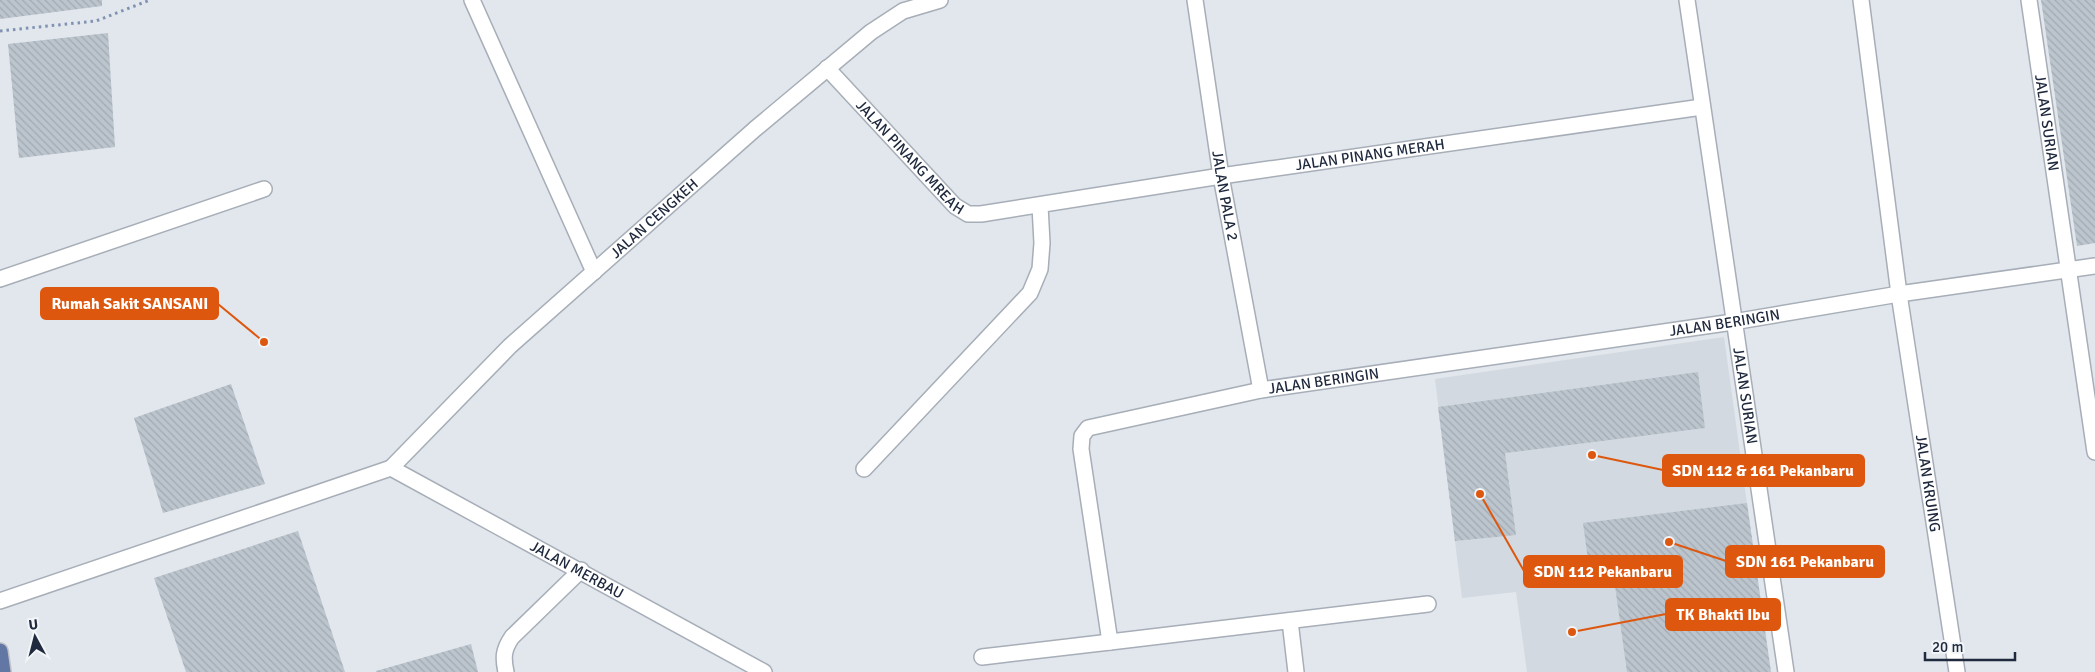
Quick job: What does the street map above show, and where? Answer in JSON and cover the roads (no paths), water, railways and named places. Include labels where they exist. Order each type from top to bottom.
[{"type":"main road","points":[[0,650],[2,672]]},
{"type":"street","points":[[472,0],[594,272]]},
{"type":"street","name":"JALAN CENGKEH","points":[[391,468],[510,346],[827,68],[871,32],[903,11],[940,0]]},
{"type":"street","name":"JALAN PALA 2","points":[[1195,0],[1221,176],[1261,390]]},
{"type":"street","name":"JALAN SURIAN","points":[[1687,0],[1786,672]]},
{"type":"street","name":"JALAN KRUING","points":[[1861,0],[1899,294],[1957,672]]},
{"type":"street","name":"JALAN SURIAN","points":[[2028,0],[2095,452]]},
{"type":"street","name":"JALAN PINANG MREAH","points":[[827,68],[955,206],[968,214],[981,214],[1040,206]]},
{"type":"street","name":"JALAN PINANG MERAH","points":[[1040,206],[1221,176],[1702,107]]},
{"type":"street","points":[[0,279],[264,189]]},
{"type":"street","points":[[864,469],[1030,292],[1040,269],[1042,243],[1040,206]]},
{"type":"street","name":"JALAN BERINGIN","points":[[1110,642],[1081,449],[1082,436],[1088,428],[1261,390],[1733,322],[1899,294],[2095,266]]},
{"type":"street","points":[[0,601],[391,468]]},
{"type":"street","name":"JALAN MERBAU","points":[[391,468],[581,570],[764,672]]},
{"type":"street","points":[[506,672],[503,657],[512,637],[581,570]]},
{"type":"street","points":[[982,657],[1428,604]]},
{"type":"street","points":[[1290,621],[1296,672]]},
{"type":"place","name":"Rumah Sakit SANSANI","points":[[264,342]]},
{"type":"place","name":"SDN 112 & 161 Pekanbaru","points":[[1592,455]]},
{"type":"place","name":"SDN 112 Pekanbaru","points":[[1480,494]]},
{"type":"place","name":"SDN 161 Pekanbaru","points":[[1669,542]]},
{"type":"place","name":"TK Bhakti Ibu","points":[[1572,632]]}]
